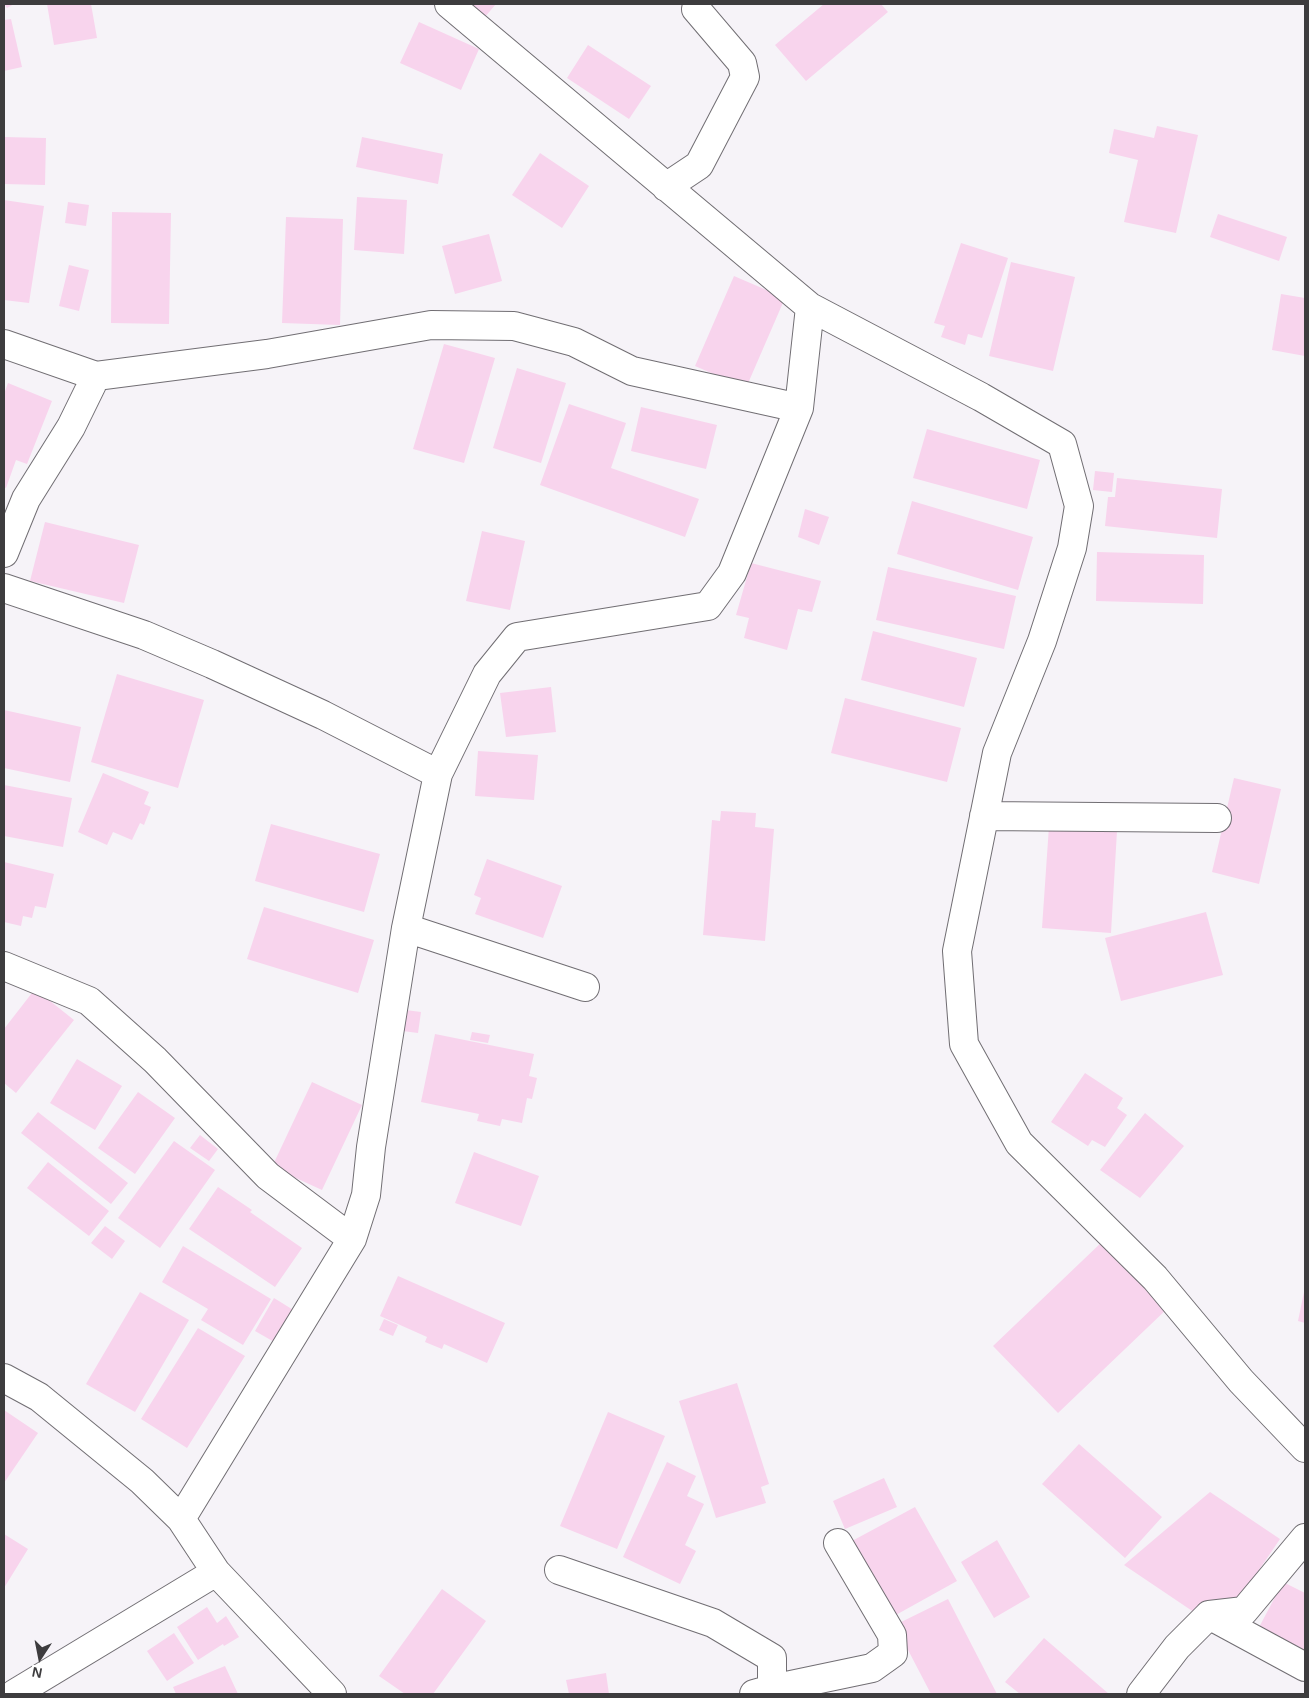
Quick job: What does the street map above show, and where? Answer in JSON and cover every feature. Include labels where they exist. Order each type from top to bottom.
[{"type":"street","points":[[449,4],[810,307],[980,397],[1062,444],[1079,506],[1072,548],[1042,641],[997,753],[957,951],[964,1044],[1019,1142],[1155,1278],[1241,1380],[1305,1448]]},
{"type":"street","points":[[666,187],[699,165],[745,77],[742,63],[696,9]]},
{"type":"street","points":[[181,1520],[352,1239],[366,1195],[371,1147],[406,928],[438,774],[487,674],[517,637],[708,606],[732,573],[799,408],[810,307]]},
{"type":"street","points":[[4,344],[96,376],[267,354],[431,325],[514,326],[574,342],[632,371],[799,408]]},
{"type":"street","points":[[4,552],[26,499],[70,427],[96,376]]},
{"type":"street","points":[[4,588],[144,635],[212,664],[323,715],[438,774]]},
{"type":"street","points":[[984,816],[1217,818]]},
{"type":"street","points":[[406,928],[585,987]]},
{"type":"street","points":[[4,966],[89,1001],[155,1060],[268,1176],[352,1239]]},
{"type":"street","points":[[4,1378],[39,1397],[142,1481],[181,1520],[216,1572],[332,1694]]},
{"type":"street","points":[[1141,1694],[1176,1647],[1208,1615],[1244,1611],[1305,1538]]},
{"type":"street","points":[[559,1570],[713,1623],[772,1658],[763,1691],[872,1668],[893,1653],[892,1635],[838,1543]]},
{"type":"street","points":[[14,1694],[216,1572]]},
{"type":"street","points":[[1208,1615],[1305,1667]]},
{"type":"building","points":[[4,4],[14,4],[7,8]]},
{"type":"building","points":[[47,4],[91,4],[97,38],[54,45]]},
{"type":"building","points":[[467,4],[496,4],[484,18]]},
{"type":"building","points":[[824,4],[881,4],[888,12],[806,81],[775,45]]},
{"type":"building","points":[[11,19],[22,67],[4,71],[4,20]]},
{"type":"building","points":[[419,22],[479,49],[461,90],[400,63]]},
{"type":"building","points":[[588,45],[651,86],[629,119],[567,78]]},
{"type":"building","points":[[1157,126],[1198,135],[1176,233],[1124,222],[1138,160],[1109,153],[1114,129],[1154,138]]},
{"type":"building","points":[[4,137],[46,138],[45,185],[4,184]]},
{"type":"building","points":[[362,137],[443,154],[438,184],[356,167]]},
{"type":"building","points":[[540,153],[589,186],[562,228],[512,195]]},
{"type":"building","points":[[357,197],[407,200],[404,254],[354,250]]},
{"type":"building","points":[[4,200],[44,206],[29,303],[4,300]]},
{"type":"building","points":[[68,202],[89,205],[86,226],[65,223]]},
{"type":"building","points":[[112,212],[171,213],[169,324],[111,323]]},
{"type":"building","points":[[1218,214],[1287,237],[1279,261],[1210,237]]},
{"type":"building","points":[[286,217],[343,219],[340,325],[282,323]]},
{"type":"building","points":[[489,234],[502,281],[455,294],[442,246]]},
{"type":"building","points":[[961,243],[1008,258],[982,338],[968,334],[965,345],[941,337],[945,326],[934,323]]},
{"type":"building","points":[[1011,262],[1075,277],[1053,371],[989,356]]},
{"type":"building","points":[[69,265],[89,270],[79,311],[59,306]]},
{"type":"building","points":[[734,276],[785,298],[746,388],[695,366]]},
{"type":"building","points":[[1281,294],[1305,298],[1305,356],[1272,350]]},
{"type":"building","points":[[444,344],[495,358],[464,463],[413,449]]},
{"type":"building","points":[[517,368],[566,383],[541,463],[493,448]]},
{"type":"building","points":[[8,383],[52,401],[27,464],[16,460],[6,488],[4,487],[4,394]]},
{"type":"building","points":[[569,404],[626,423],[611,468],[699,499],[685,537],[540,485]]},
{"type":"building","points":[[641,407],[717,425],[706,469],[631,451]]},
{"type":"building","points":[[927,429],[1040,460],[1027,509],[913,478]]},
{"type":"building","points":[[1095,471],[1114,473],[1112,492],[1093,490]]},
{"type":"building","points":[[1117,478],[1222,489],[1217,538],[1105,526],[1108,497],[1115,497]]},
{"type":"building","points":[[912,501],[1033,537],[1018,590],[897,554]]},
{"type":"building","points":[[805,509],[829,517],[819,545],[798,537]]},
{"type":"building","points":[[45,522],[139,545],[124,603],[30,581]]},
{"type":"building","points":[[482,531],[525,541],[510,610],[466,601]]},
{"type":"building","points":[[1097,552],[1204,555],[1203,604],[1096,601]]},
{"type":"building","points":[[751,563],[821,581],[812,612],[798,609],[787,650],[744,638],[749,618],[736,615]]},
{"type":"building","points":[[888,567],[1016,596],[1004,649],[876,620]]},
{"type":"building","points":[[873,631],[977,658],[964,707],[861,680]]},
{"type":"building","points":[[117,674],[204,700],[178,788],[91,762]]},
{"type":"building","points":[[551,687],[556,732],[506,737],[500,693]]},
{"type":"building","points":[[845,698],[961,728],[947,782],[831,753]]},
{"type":"building","points":[[4,710],[81,727],[70,782],[4,768]]},
{"type":"building","points":[[478,751],[538,755],[534,800],[475,796]]},
{"type":"building","points":[[103,773],[149,792],[144,804],[151,807],[144,825],[140,823],[132,840],[113,832],[107,845],[78,832]]},
{"type":"building","points":[[1234,778],[1281,789],[1259,884],[1212,872]]},
{"type":"building","points":[[4,785],[72,798],[63,847],[4,836]]},
{"type":"building","points":[[721,811],[756,813],[755,827],[774,829],[765,941],[703,935],[712,820],[720,821]]},
{"type":"building","points":[[271,824],[380,854],[364,912],[255,881]]},
{"type":"building","points":[[1049,826],[1117,831],[1111,933],[1042,928]]},
{"type":"building","points":[[487,859],[562,886],[543,938],[475,914],[481,898],[474,895]]},
{"type":"building","points":[[4,862],[54,874],[46,908],[35,906],[32,918],[23,916],[21,926],[4,922]]},
{"type":"building","points":[[264,907],[374,940],[358,993],[247,959]]},
{"type":"building","points":[[1206,912],[1223,975],[1121,1001],[1105,938]]},
{"type":"building","points":[[35,989],[74,1020],[16,1093],[4,1083],[4,1029]]},
{"type":"building","points":[[398,1009],[421,1012],[418,1033],[395,1030]]},
{"type":"building","points":[[472,1032],[490,1035],[488,1043],[470,1040]]},
{"type":"building","points":[[435,1034],[534,1054],[529,1076],[537,1078],[532,1099],[527,1098],[522,1123],[502,1119],[500,1126],[477,1121],[479,1114],[421,1102]]},
{"type":"building","points":[[77,1059],[122,1086],[95,1130],[50,1103]]},
{"type":"building","points":[[1085,1073],[1123,1098],[1117,1108],[1127,1115],[1105,1147],[1092,1140],[1088,1146],[1051,1122]]},
{"type":"building","points":[[312,1082],[362,1105],[322,1190],[272,1167]]},
{"type":"building","points":[[138,1092],[175,1118],[135,1174],[98,1148]]},
{"type":"building","points":[[38,1112],[128,1183],[111,1204],[21,1133]]},
{"type":"building","points":[[1145,1113],[1184,1146],[1140,1198],[1100,1170]]},
{"type":"building","points":[[200,1135],[218,1149],[209,1161],[190,1148]]},
{"type":"building","points":[[174,1141],[215,1170],[160,1248],[118,1218]]},
{"type":"building","points":[[474,1152],[539,1176],[521,1226],[455,1203]]},
{"type":"building","points":[[48,1162],[109,1211],[89,1236],[27,1188]]},
{"type":"building","points":[[218,1187],[302,1248],[275,1287],[189,1229]]},
{"type":"building","points":[[105,1226],[125,1241],[112,1259],[91,1243]]},
{"type":"building","points":[[1104,1240],[1169,1307],[1058,1413],[993,1346]]},
{"type":"building","points":[[183,1246],[271,1299],[243,1345],[201,1320],[208,1309],[162,1282]]},
{"type":"building","points":[[398,1276],[505,1323],[487,1363],[444,1344],[442,1349],[425,1342],[427,1337],[380,1316]]},
{"type":"building","points":[[140,1292],[189,1320],[135,1412],[86,1384]]},
{"type":"building","points":[[1305,1292],[1305,1323],[1298,1321]]},
{"type":"building","points":[[274,1298],[295,1311],[276,1343],[255,1331]]},
{"type":"building","points":[[384,1319],[398,1325],[393,1336],[379,1330]]},
{"type":"building","points":[[198,1328],[245,1356],[187,1448],[141,1419]]},
{"type":"building","points":[[737,1383],[769,1484],[761,1487],[766,1503],[716,1518],[679,1401]]},
{"type":"building","points":[[4,1410],[38,1433],[4,1483]]},
{"type":"building","points":[[608,1412],[665,1436],[617,1549],[560,1526]]},
{"type":"building","points":[[1079,1444],[1162,1517],[1125,1558],[1042,1484]]},
{"type":"building","points":[[667,1462],[696,1476],[687,1496],[704,1504],[685,1545],[696,1551],[680,1584],[623,1557]]},
{"type":"building","points":[[884,1478],[897,1507],[845,1529],[833,1501]]},
{"type":"building","points":[[1210,1492],[1280,1539],[1219,1629],[1124,1565]]},
{"type":"building","points":[[915,1507],[957,1581],[894,1616],[852,1541]]},
{"type":"building","points":[[4,1534],[28,1549],[4,1588]]},
{"type":"building","points":[[997,1540],[1030,1597],[994,1618],[961,1562]]},
{"type":"building","points":[[1283,1582],[1305,1593],[1305,1658],[1256,1633]]},
{"type":"building","points":[[442,1589],[486,1621],[433,1694],[405,1694],[379,1676]]},
{"type":"building","points":[[948,1599],[997,1694],[931,1694],[895,1625]]},
{"type":"building","points":[[207,1607],[217,1623],[226,1616],[239,1637],[224,1646],[223,1644],[198,1660],[177,1627]]},
{"type":"building","points":[[174,1633],[194,1663],[167,1681],[147,1651]]},
{"type":"building","points":[[1044,1638],[1109,1694],[1020,1694],[1005,1682]]},
{"type":"building","points":[[225,1666],[238,1694],[176,1694],[173,1687]]},
{"type":"building","points":[[606,1673],[609,1694],[569,1694],[566,1680]]}]
